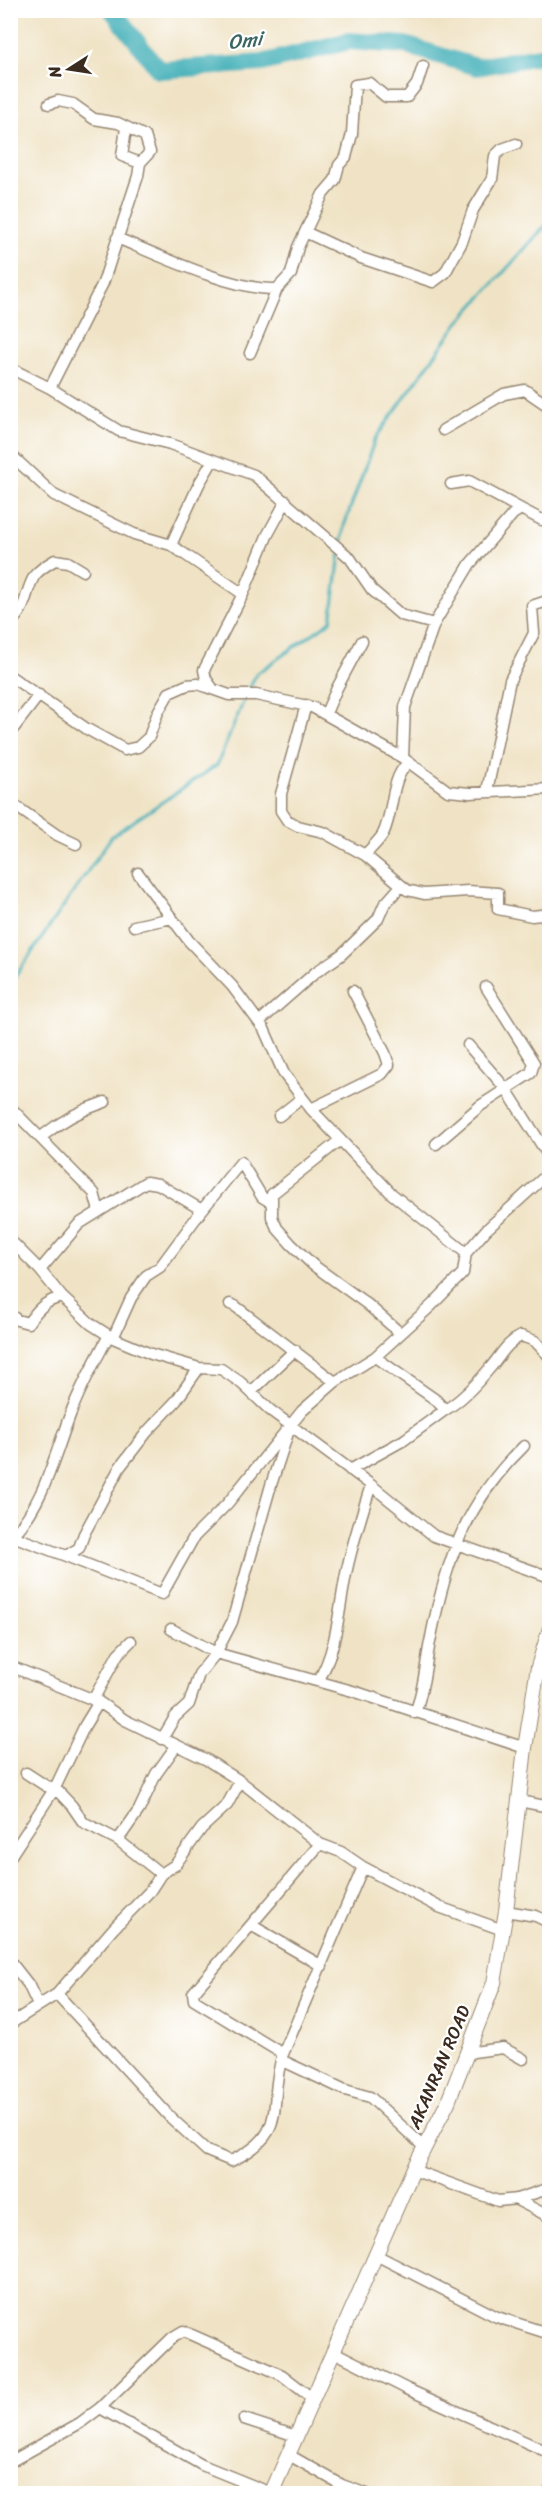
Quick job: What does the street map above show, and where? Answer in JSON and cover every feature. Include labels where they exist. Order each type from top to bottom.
[{"type":"main road","name":"AKANRAN ROAD","points":[[271,2493],[413,2170],[448,2102],[494,1983],[506,1911],[525,1748],[538,1667],[549,1628]]},
{"type":"street","points":[[250,353],[277,289],[291,274],[298,248],[322,194],[335,180],[339,165],[351,144],[355,85],[369,83],[386,97],[407,97],[417,84],[423,66]]},
{"type":"street","points":[[49,104],[58,101],[74,104],[94,118],[118,123],[126,129],[145,136],[150,152],[140,164],[103,283],[50,388]]},
{"type":"street","points":[[126,129],[122,156],[140,164]]},
{"type":"street","points":[[305,232],[361,258],[433,282],[445,273],[462,242],[473,210],[492,178],[495,156],[502,149],[516,144]]},
{"type":"street","points":[[117,238],[213,275],[260,290],[277,289]]},
{"type":"street","points":[[10,368],[50,388],[118,431],[141,435],[254,475],[350,558],[372,590],[401,615],[434,624]]},
{"type":"street","points":[[443,430],[504,394],[525,390],[549,407]]},
{"type":"street","points":[[10,454],[54,495],[134,534],[171,545],[243,594]]},
{"type":"street","points":[[171,545],[199,484],[213,460]]},
{"type":"street","points":[[451,484],[469,481],[542,520],[549,517]]},
{"type":"street","points":[[213,689],[206,679],[204,670],[243,594],[267,536],[286,501]]},
{"type":"street","points":[[365,855],[383,835],[392,810],[399,772],[405,761],[405,707],[434,624],[470,564],[513,514],[521,509]]},
{"type":"street","points":[[10,623],[25,606],[31,583],[37,573],[55,560],[68,562],[83,571]]},
{"type":"street","points":[[487,791],[510,680],[534,633],[532,606],[549,600]]},
{"type":"street","points":[[326,714],[362,641]]},
{"type":"street","points":[[10,676],[87,729],[126,750],[138,747],[149,737],[158,712],[169,693],[187,685],[198,684],[229,695],[256,695],[306,705],[326,714],[405,761],[448,791],[549,789]]},
{"type":"street","points":[[10,733],[39,695]]},
{"type":"street","points":[[306,705],[281,794],[281,811],[287,820],[298,826],[323,832],[365,855],[400,887],[424,894],[468,891],[498,893],[498,909],[532,916],[549,914]]},
{"type":"street","points":[[10,806],[14,805],[57,835],[76,844]]},
{"type":"street","points":[[138,873],[189,941],[232,986],[259,1022],[284,1074],[311,1109],[339,1141],[392,1194],[466,1252]]},
{"type":"street","points":[[259,1022],[316,972],[341,955],[378,919],[384,905],[400,887]]},
{"type":"street","points":[[134,926],[172,918]]},
{"type":"street","points":[[436,1144],[480,1106],[531,1073],[534,1063],[486,987]]},
{"type":"street","points":[[311,1109],[382,1074],[389,1065],[386,1053],[353,991]]},
{"type":"street","points":[[468,1045],[506,1089],[549,1158]]},
{"type":"street","points":[[279,1116],[302,1098]]},
{"type":"street","points":[[41,1137],[63,1119],[82,1109],[105,1102]]},
{"type":"street","points":[[10,1107],[94,1193],[99,1211]]},
{"type":"street","points":[[339,1141],[273,1194],[272,1217],[274,1223],[291,1244],[313,1265],[367,1304],[400,1333]]},
{"type":"street","points":[[272,1203],[262,1197],[241,1161],[160,1267],[146,1276],[131,1298],[71,1412],[51,1475],[26,1522],[12,1536],[162,1594],[194,1537],[227,1504],[302,1411],[334,1382],[375,1357],[431,1306],[463,1273],[466,1252],[486,1230],[549,1172]]},
{"type":"street","points":[[40,1270],[79,1224],[146,1182],[158,1184],[202,1210]]},
{"type":"street","points":[[10,1240],[40,1270],[62,1297],[91,1324],[151,1354],[199,1368],[221,1369],[270,1410],[434,1536],[549,1577]]},
{"type":"street","points":[[10,1314],[28,1323],[40,1307],[49,1300],[62,1297]]},
{"type":"street","points":[[230,1304],[295,1350],[334,1382]]},
{"type":"street","points":[[350,1470],[404,1440],[463,1398],[490,1369],[510,1341],[521,1336],[535,1341],[549,1357]]},
{"type":"street","points":[[251,1392],[295,1350]]},
{"type":"street","points":[[375,1357],[436,1400],[445,1410]]},
{"type":"street","points":[[66,1556],[79,1548],[84,1534],[120,1467],[147,1432],[176,1401],[199,1368]]},
{"type":"street","points":[[162,1739],[175,1718],[189,1704],[199,1674],[226,1638],[291,1425]]},
{"type":"street","points":[[415,1713],[424,1690],[429,1644],[441,1588],[455,1545],[497,1476],[525,1446]]},
{"type":"street","points":[[318,1681],[325,1670],[331,1652],[346,1574],[370,1485]]},
{"type":"street","points":[[171,1629],[216,1653],[318,1681],[525,1748]]},
{"type":"street","points":[[10,1857],[55,1788],[118,1654],[131,1641]]},
{"type":"street","points":[[10,1666],[96,1701],[125,1720],[207,1760],[240,1781],[320,1844],[341,1852],[363,1867],[438,1907],[503,1930]]},
{"type":"street","points":[[118,1840],[139,1810],[156,1774],[177,1746]]},
{"type":"street","points":[[26,1773],[46,1786],[55,1788],[83,1822],[118,1840],[161,1874]]},
{"type":"street","points":[[10,2024],[57,1994],[112,1929],[150,1891],[161,1874],[175,1865],[202,1828],[227,1805],[240,1781]]},
{"type":"street","points":[[519,1801],[549,1807]]},
{"type":"street","points":[[320,1844],[193,1994],[194,2000],[282,2057],[345,2090],[370,2097],[424,2147]]},
{"type":"street","points":[[57,1994],[170,2117],[207,2151],[231,2161],[249,2152],[264,2138],[273,2123],[282,2057],[363,1867]]},
{"type":"street","points":[[506,1911],[536,1916],[549,1923]]},
{"type":"street","points":[[251,1925],[322,1966]]},
{"type":"street","points":[[10,1961],[28,1984],[38,2005]]},
{"type":"street","points":[[466,2053],[503,2048],[523,2059]]},
{"type":"street","points":[[413,2170],[498,2201],[515,2199],[549,2188]]},
{"type":"street","points":[[515,2199],[549,2217]]},
{"type":"street","points":[[376,2255],[496,2317],[549,2334]]},
{"type":"street","points":[[10,2462],[80,2423],[100,2408],[173,2337],[183,2331],[282,2375],[313,2399]]},
{"type":"street","points":[[334,2352],[407,2389],[549,2453]]},
{"type":"street","points":[[100,2408],[202,2465],[271,2493]]},
{"type":"street","points":[[244,2420],[296,2436]]},
{"type":"street","points":[[289,2455],[342,2485],[367,2493]]},
{"type":"street","points":[[548,2493],[549,2489]]},
{"type":"waterway","name":"Omi","points":[[112,10],[159,70],[262,63],[349,41],[405,45],[477,67],[550,54]]},
{"type":"waterway","points":[[341,548],[344,526],[375,439],[458,323],[550,218]]},
{"type":"waterway","points":[[248,692],[256,674],[331,621],[340,554]]},
{"type":"waterway","points":[[10,984],[112,836],[217,765],[245,698]]}]
